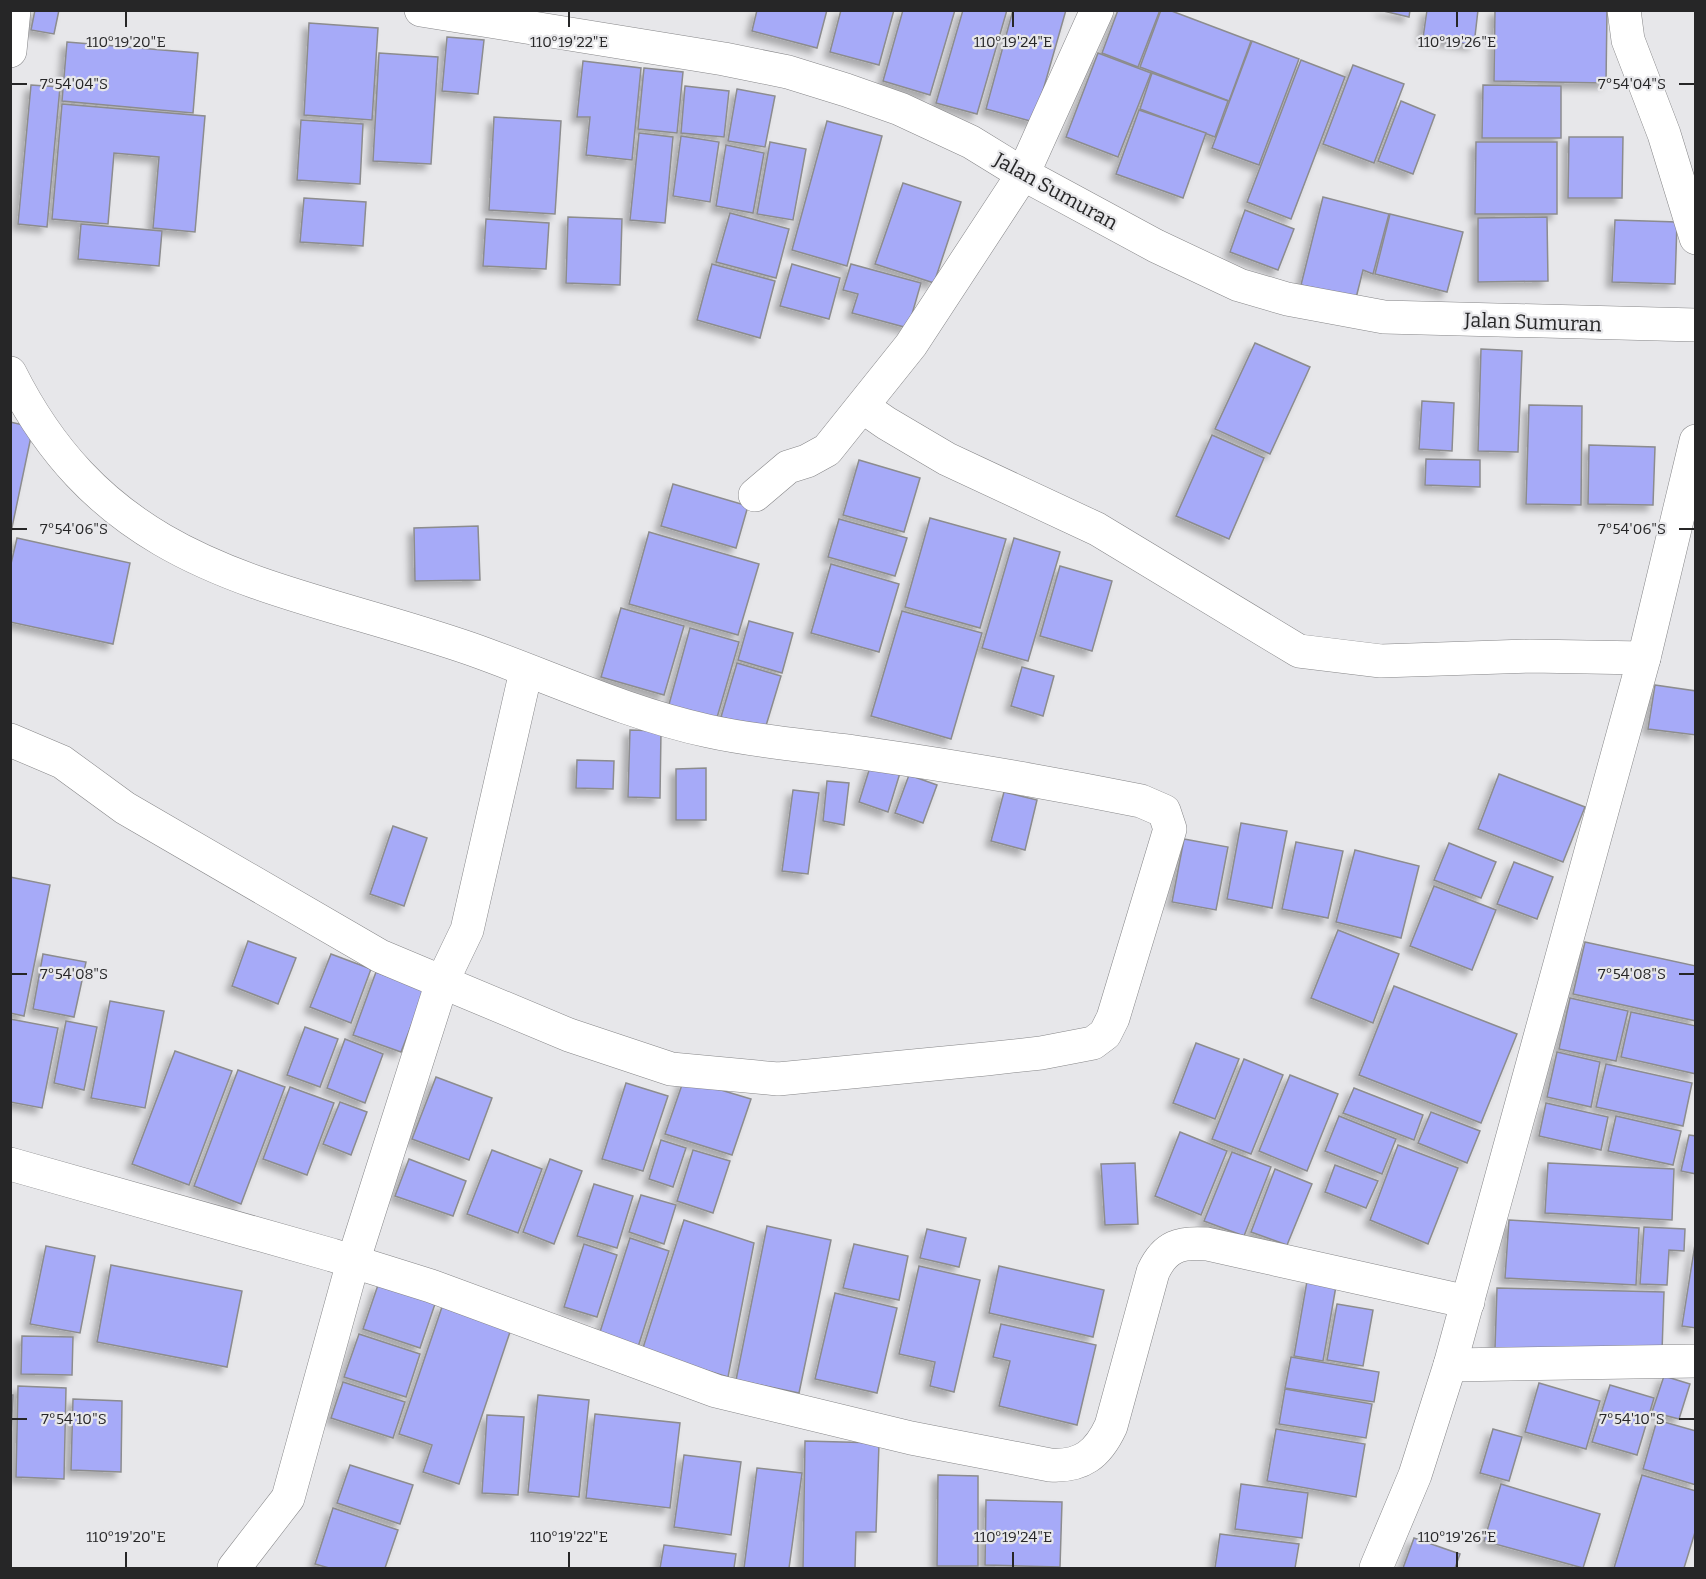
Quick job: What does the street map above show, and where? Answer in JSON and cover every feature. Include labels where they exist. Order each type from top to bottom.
[{"type":"street","points":[[10,51],[14,10]]},
{"type":"street","name":"Jalan Sumuran","points":[[421,10],[788,72],[900,109],[971,142],[1023,174],[1176,255],[1239,285],[1287,299],[1384,317],[1573,324],[1695,325]]},
{"type":"street","points":[[755,495],[788,467],[807,461],[827,450],[911,345],[1023,174],[1097,10]]},
{"type":"street","points":[[1624,10],[1628,40],[1664,134],[1695,238]]},
{"type":"street","points":[[10,373],[42,429],[106,501],[144,529],[188,556],[263,587],[471,649],[666,721],[709,732],[880,756],[1141,801],[1164,811],[1169,822],[1168,837],[1113,1018],[1105,1034],[1093,1042],[1076,1047],[814,1077],[778,1079],[712,1075],[671,1069],[569,1035],[380,956],[126,808],[62,762],[10,740]]},
{"type":"street","points":[[863,407],[947,459],[1096,529],[1299,651],[1381,661],[1530,657],[1644,658]]},
{"type":"street","points":[[1376,1569],[1415,1475],[1468,1302],[1644,658],[1695,441]]},
{"type":"street","points":[[234,1569],[288,1498],[353,1262],[442,982],[467,930],[526,671]]},
{"type":"street","points":[[10,1164],[353,1262],[452,1294],[716,1391],[911,1438],[1023,1462],[1065,1466],[1081,1462],[1103,1444],[1111,1426],[1153,1272],[1160,1257],[1170,1248],[1186,1242],[1207,1244],[1468,1302]]},
{"type":"street","points":[[1450,1365],[1695,1361]]},
{"type":"building","points":[[35,10],[59,10],[54,34],[31,30]]},
{"type":"building","points":[[757,10],[827,10],[817,48],[752,31]]},
{"type":"building","points":[[841,10],[894,10],[879,65],[830,52]]},
{"type":"building","points":[[903,10],[955,10],[930,95],[883,81]]},
{"type":"building","points":[[963,10],[1007,10],[977,114],[936,103]]},
{"type":"building","points":[[1013,10],[1066,10],[1034,122],[986,109]]},
{"type":"building","points":[[1118,10],[1160,10],[1138,67],[1102,53]]},
{"type":"building","points":[[1161,10],[1169,10],[1251,41],[1229,101],[1140,67]]},
{"type":"building","points":[[1379,10],[1410,10],[1409,17]]},
{"type":"building","points":[[1427,10],[1478,10],[1474,45],[1423,38]]},
{"type":"building","points":[[1495,10],[1607,10],[1606,83],[1494,81]]},
{"type":"building","points":[[309,23],[378,28],[372,120],[304,115]]},
{"type":"building","points":[[447,37],[484,40],[478,94],[442,91]]},
{"type":"building","points":[[1252,41],[1299,59],[1259,165],[1212,148]]},
{"type":"building","points":[[67,42],[198,53],[193,113],[62,101]]},
{"type":"building","points":[[379,53],[438,57],[431,164],[373,161]]},
{"type":"building","points":[[1098,53],[1151,73],[1118,157],[1066,137]]},
{"type":"building","points":[[1301,60],[1345,77],[1291,219],[1247,202]]},
{"type":"building","points":[[583,61],[641,68],[632,160],[586,155],[590,117],[577,117]]},
{"type":"building","points":[[1353,65],[1404,84],[1374,163],[1323,144]]},
{"type":"building","points":[[644,68],[683,72],[677,133],[638,129]]},
{"type":"building","points":[[1152,73],[1228,101],[1215,137],[1140,109]]},
{"type":"building","points":[[31,85],[60,87],[47,227],[18,224]]},
{"type":"building","points":[[1483,85],[1561,86],[1561,138],[1482,138]]},
{"type":"building","points":[[685,86],[729,91],[724,137],[681,133]]},
{"type":"building","points":[[737,89],[775,96],[765,147],[728,141]]},
{"type":"building","points":[[1401,101],[1435,115],[1413,174],[1378,161]]},
{"type":"building","points":[[62,104],[205,116],[195,232],[153,228],[159,157],[114,153],[108,224],[52,219]]},
{"type":"building","points":[[1139,110],[1206,133],[1183,198],[1116,174]]},
{"type":"building","points":[[494,117],[561,121],[555,214],[489,210]]},
{"type":"building","points":[[301,120],[363,124],[360,184],[297,180]]},
{"type":"building","points":[[827,121],[882,136],[847,266],[792,250]]},
{"type":"building","points":[[639,133],[673,137],[665,223],[630,220]]},
{"type":"building","points":[[681,136],[719,142],[710,202],[673,196]]},
{"type":"building","points":[[1569,137],[1623,137],[1622,198],[1568,198]]},
{"type":"building","points":[[770,142],[806,149],[793,220],[757,214]]},
{"type":"building","points":[[1476,142],[1557,142],[1557,214],[1475,214]]},
{"type":"building","points":[[726,145],[764,153],[753,213],[716,206]]},
{"type":"building","points":[[903,183],[961,202],[934,283],[875,264]]},
{"type":"building","points":[[1323,197],[1389,214],[1373,274],[1363,270],[1356,298],[1301,285]]},
{"type":"building","points":[[304,198],[366,202],[363,246],[300,242]]},
{"type":"building","points":[[1245,210],[1294,229],[1278,270],[1230,252]]},
{"type":"building","points":[[730,213],[789,229],[776,278],[716,262]]},
{"type":"building","points":[[1390,214],[1463,232],[1447,292],[1375,274]]},
{"type":"building","points":[[568,217],[622,219],[620,285],[566,283]]},
{"type":"building","points":[[1547,217],[1548,281],[1478,282],[1478,218]]},
{"type":"building","points":[[486,219],[549,223],[546,269],[483,266]]},
{"type":"building","points":[[1615,220],[1677,222],[1675,284],[1612,282]]},
{"type":"building","points":[[81,224],[162,231],[159,266],[78,259]]},
{"type":"building","points":[[712,264],[775,281],[760,338],[697,320]]},
{"type":"building","points":[[792,264],[840,278],[829,319],[780,306]]},
{"type":"building","points":[[851,264],[921,283],[908,328],[852,313],[858,294],[843,290]]},
{"type":"building","points":[[1255,343],[1310,367],[1270,454],[1215,429]]},
{"type":"building","points":[[1481,349],[1522,351],[1518,452],[1478,451]]},
{"type":"building","points":[[1422,401],[1454,403],[1452,451],[1419,449]]},
{"type":"building","points":[[1529,405],[1582,406],[1581,505],[1526,504]]},
{"type":"building","points":[[10,422],[33,427],[10,537]]},
{"type":"building","points":[[1212,435],[1264,458],[1229,539],[1176,516]]},
{"type":"building","points":[[1589,445],[1655,447],[1653,505],[1588,504]]},
{"type":"building","points":[[1426,459],[1480,460],[1480,487],[1425,485]]},
{"type":"building","points":[[859,460],[920,478],[904,532],[843,515]]},
{"type":"building","points":[[673,484],[748,506],[736,548],[661,526]]},
{"type":"building","points":[[930,518],[1006,539],[980,628],[905,607]]},
{"type":"building","points":[[839,519],[907,538],[895,576],[828,557]]},
{"type":"building","points":[[478,526],[480,580],[415,581],[414,528]]},
{"type":"building","points":[[649,532],[759,564],[738,635],[629,604]]},
{"type":"building","points":[[17,538],[130,563],[113,644],[10,622],[10,568]]},
{"type":"building","points":[[1014,538],[1060,552],[1028,661],[982,648]]},
{"type":"building","points":[[831,564],[899,584],[879,652],[811,633]]},
{"type":"building","points":[[1060,566],[1112,581],[1092,651],[1040,636]]},
{"type":"building","points":[[621,608],[684,626],[664,695],[601,677]]},
{"type":"building","points":[[902,611],[982,633],[951,739],[871,716]]},
{"type":"building","points":[[749,621],[793,633],[782,673],[738,660]]},
{"type":"building","points":[[690,628],[739,642],[716,721],[668,708]]},
{"type":"building","points":[[737,663],[781,676],[765,729],[721,717]]},
{"type":"building","points":[[1022,667],[1054,676],[1043,716],[1011,706]]},
{"type":"building","points":[[1655,685],[1696,691],[1696,735],[1648,729]]},
{"type":"building","points":[[630,730],[661,731],[660,798],[628,797]]},
{"type":"building","points":[[577,760],[614,761],[613,789],[576,788]]},
{"type":"building","points":[[871,764],[900,773],[888,812],[859,802]]},
{"type":"building","points":[[706,768],[706,820],[676,820],[676,769]]},
{"type":"building","points":[[1499,774],[1585,807],[1563,862],[1478,829]]},
{"type":"building","points":[[909,775],[937,785],[923,823],[895,813]]},
{"type":"building","points":[[827,781],[849,783],[844,825],[823,821]]},
{"type":"building","points":[[793,790],[819,793],[808,874],[782,871]]},
{"type":"building","points":[[1004,792],[1037,800],[1025,850],[991,841]]},
{"type":"building","points":[[1241,823],[1287,831],[1272,908],[1227,899]]},
{"type":"building","points":[[393,826],[427,838],[404,906],[370,894]]},
{"type":"building","points":[[1184,839],[1228,847],[1216,910],[1172,902]]},
{"type":"building","points":[[1296,842],[1343,851],[1328,918],[1282,909]]},
{"type":"building","points":[[1449,843],[1496,862],[1481,898],[1434,880]]},
{"type":"building","points":[[1355,850],[1419,866],[1401,938],[1336,922]]},
{"type":"building","points":[[1514,862],[1553,877],[1537,919],[1497,904]]},
{"type":"building","points":[[10,877],[50,885],[24,1016],[10,1013]]},
{"type":"building","points":[[1434,886],[1496,910],[1472,970],[1410,946]]},
{"type":"building","points":[[1338,930],[1399,954],[1373,1023],[1311,998]]},
{"type":"building","points":[[248,941],[296,958],[278,1004],[232,986]]},
{"type":"building","points":[[1585,942],[1696,966],[1696,1021],[1573,994]]},
{"type":"building","points":[[43,954],[86,962],[74,1017],[33,1009]]},
{"type":"building","points":[[331,954],[371,969],[351,1023],[310,1007]]},
{"type":"building","points":[[376,972],[425,990],[401,1052],[353,1035]]},
{"type":"building","points":[[1394,986],[1517,1034],[1481,1123],[1359,1075]]},
{"type":"building","points":[[1570,998],[1628,1011],[1616,1061],[1559,1049]]},
{"type":"building","points":[[110,1001],[164,1011],[145,1108],[91,1098]]},
{"type":"building","points":[[1631,1012],[1696,1026],[1696,1074],[1621,1057]]},
{"type":"building","points":[[10,1019],[58,1028],[42,1108],[10,1102]]},
{"type":"building","points":[[66,1021],[97,1027],[84,1090],[54,1083]]},
{"type":"building","points":[[305,1027],[338,1039],[320,1087],[287,1075]]},
{"type":"building","points":[[345,1039],[383,1054],[365,1103],[327,1088]]},
{"type":"building","points":[[1196,1043],[1239,1059],[1215,1119],[1173,1103]]},
{"type":"building","points":[[175,1051],[232,1071],[189,1185],[132,1164]]},
{"type":"building","points":[[1557,1052],[1600,1062],[1591,1107],[1547,1097]]},
{"type":"building","points":[[1244,1059],[1283,1075],[1251,1154],[1212,1139]]},
{"type":"building","points":[[1606,1064],[1692,1083],[1683,1126],[1596,1107]]},
{"type":"building","points":[[238,1070],[285,1087],[241,1204],[194,1186]]},
{"type":"building","points":[[1290,1075],[1338,1094],[1307,1171],[1259,1151]]},
{"type":"building","points":[[436,1077],[492,1098],[469,1160],[412,1139]]},
{"type":"building","points":[[684,1079],[751,1099],[732,1155],[665,1134]]},
{"type":"building","points":[[626,1083],[668,1096],[643,1171],[602,1159]]},
{"type":"building","points":[[290,1087],[334,1103],[307,1175],[263,1159]]},
{"type":"building","points":[[1354,1088],[1423,1115],[1414,1140],[1343,1113]]},
{"type":"building","points":[[340,1102],[367,1112],[351,1155],[323,1144]]},
{"type":"building","points":[[1546,1103],[1608,1117],[1601,1150],[1539,1136]]},
{"type":"building","points":[[1431,1112],[1480,1131],[1467,1163],[1418,1143]]},
{"type":"building","points":[[1339,1116],[1396,1139],[1382,1174],[1325,1151]]},
{"type":"building","points":[[1616,1116],[1681,1131],[1673,1165],[1608,1151]]},
{"type":"building","points":[[1180,1132],[1227,1151],[1201,1215],[1155,1196]]},
{"type":"building","points":[[1689,1135],[1696,1136],[1696,1174],[1681,1171]]},
{"type":"building","points":[[661,1140],[686,1148],[673,1187],[649,1179]]},
{"type":"building","points":[[1398,1145],[1458,1168],[1428,1244],[1370,1220]]},
{"type":"building","points":[[492,1150],[542,1169],[518,1233],[467,1214]]},
{"type":"building","points":[[693,1150],[730,1161],[713,1213],[677,1201]]},
{"type":"building","points":[[1232,1152],[1271,1167],[1244,1236],[1204,1221]]},
{"type":"building","points":[[409,1159],[466,1181],[453,1216],[395,1196]]},
{"type":"building","points":[[550,1159],[582,1171],[554,1244],[523,1232]]},
{"type":"building","points":[[1135,1163],[1138,1224],[1105,1225],[1101,1164]]},
{"type":"building","points":[[1548,1163],[1674,1169],[1672,1220],[1545,1213]]},
{"type":"building","points":[[1335,1165],[1378,1181],[1366,1208],[1325,1192]]},
{"type":"building","points":[[1275,1169],[1312,1184],[1287,1245],[1251,1232]]},
{"type":"building","points":[[594,1184],[633,1196],[617,1248],[577,1236]]},
{"type":"building","points":[[641,1195],[676,1205],[664,1244],[629,1232]]},
{"type":"building","points":[[684,1220],[754,1243],[728,1377],[642,1351]]},
{"type":"building","points":[[1509,1220],[1639,1228],[1636,1285],[1505,1278]]},
{"type":"building","points":[[767,1226],[831,1240],[799,1393],[736,1380]]},
{"type":"building","points":[[1644,1227],[1685,1229],[1684,1251],[1669,1250],[1667,1285],[1640,1284]]},
{"type":"building","points":[[927,1229],[966,1238],[959,1267],[920,1258]]},
{"type":"building","points":[[630,1238],[669,1251],[638,1347],[599,1335]]},
{"type":"building","points":[[1696,1238],[1696,1328],[1682,1326]]},
{"type":"building","points":[[584,1244],[617,1255],[597,1317],[564,1307]]},
{"type":"building","points":[[854,1244],[908,1256],[899,1300],[843,1288]]},
{"type":"building","points":[[46,1246],[95,1256],[80,1333],[30,1324]]},
{"type":"building","points":[[111,1265],[242,1291],[227,1367],[97,1342]]},
{"type":"building","points":[[919,1266],[980,1280],[954,1392],[930,1386],[935,1362],[899,1354]]},
{"type":"building","points":[[999,1266],[1104,1290],[1093,1337],[989,1313]]},
{"type":"building","points":[[1307,1281],[1336,1286],[1323,1361],[1294,1356]]},
{"type":"building","points":[[378,1285],[435,1304],[420,1348],[363,1329]]},
{"type":"building","points":[[1497,1288],[1664,1292],[1662,1352],[1495,1348]]},
{"type":"building","points":[[835,1293],[897,1308],[877,1393],[815,1379]]},
{"type":"building","points":[[443,1304],[512,1326],[459,1484],[423,1472],[432,1445],[399,1434]]},
{"type":"building","points":[[1337,1304],[1373,1310],[1363,1366],[1327,1360]]},
{"type":"building","points":[[1001,1324],[1096,1345],[1077,1425],[999,1406],[1010,1361],[993,1357]]},
{"type":"building","points":[[359,1334],[420,1354],[406,1397],[344,1377]]},
{"type":"building","points":[[22,1336],[73,1337],[72,1375],[21,1374]]},
{"type":"building","points":[[1291,1357],[1379,1372],[1374,1402],[1285,1388]]},
{"type":"building","points":[[1664,1376],[1690,1384],[1679,1419],[1652,1412]]},
{"type":"building","points":[[343,1382],[405,1402],[393,1438],[331,1418]]},
{"type":"building","points":[[1539,1383],[1600,1401],[1586,1449],[1525,1432]]},
{"type":"building","points":[[1610,1385],[1654,1398],[1637,1455],[1592,1442]]},
{"type":"building","points":[[18,1386],[66,1388],[64,1479],[16,1477]]},
{"type":"building","points":[[1285,1389],[1372,1404],[1366,1438],[1279,1424]]},
{"type":"building","points":[[10,1395],[13,1395],[10,1457]]},
{"type":"building","points":[[538,1395],[589,1400],[579,1497],[528,1492]]},
{"type":"building","points":[[73,1399],[122,1401],[121,1472],[71,1470]]},
{"type":"building","points":[[595,1414],[680,1423],[670,1508],[586,1498]]},
{"type":"building","points":[[487,1415],[524,1417],[518,1495],[482,1493]]},
{"type":"building","points":[[1657,1420],[1696,1431],[1696,1485],[1643,1469]]},
{"type":"building","points":[[1276,1429],[1365,1444],[1356,1497],[1267,1481]]},
{"type":"building","points":[[1493,1429],[1522,1437],[1509,1481],[1480,1473]]},
{"type":"building","points":[[805,1441],[879,1443],[876,1532],[856,1532],[855,1568],[803,1568]]},
{"type":"building","points":[[684,1455],[741,1462],[731,1535],[674,1527]]},
{"type":"building","points":[[350,1465],[413,1485],[400,1524],[337,1503]]},
{"type":"building","points":[[757,1468],[802,1473],[789,1568],[744,1568]]},
{"type":"building","points":[[938,1475],[978,1476],[978,1566],[937,1566]]},
{"type":"building","points":[[1642,1475],[1696,1491],[1696,1529],[1684,1568],[1614,1568]]},
{"type":"building","points":[[1241,1484],[1308,1493],[1302,1538],[1235,1529]]},
{"type":"building","points":[[1501,1484],[1600,1514],[1583,1568],[1484,1541]]},
{"type":"building","points":[[986,1500],[1062,1502],[1060,1567],[985,1565]]},
{"type":"building","points":[[333,1508],[398,1530],[385,1568],[329,1568],[315,1564]]},
{"type":"building","points":[[1220,1534],[1299,1544],[1295,1568],[1215,1568]]},
{"type":"building","points":[[1414,1538],[1460,1554],[1455,1568],[1403,1568]]},
{"type":"building","points":[[664,1545],[736,1554],[734,1568],[660,1568]]}]
